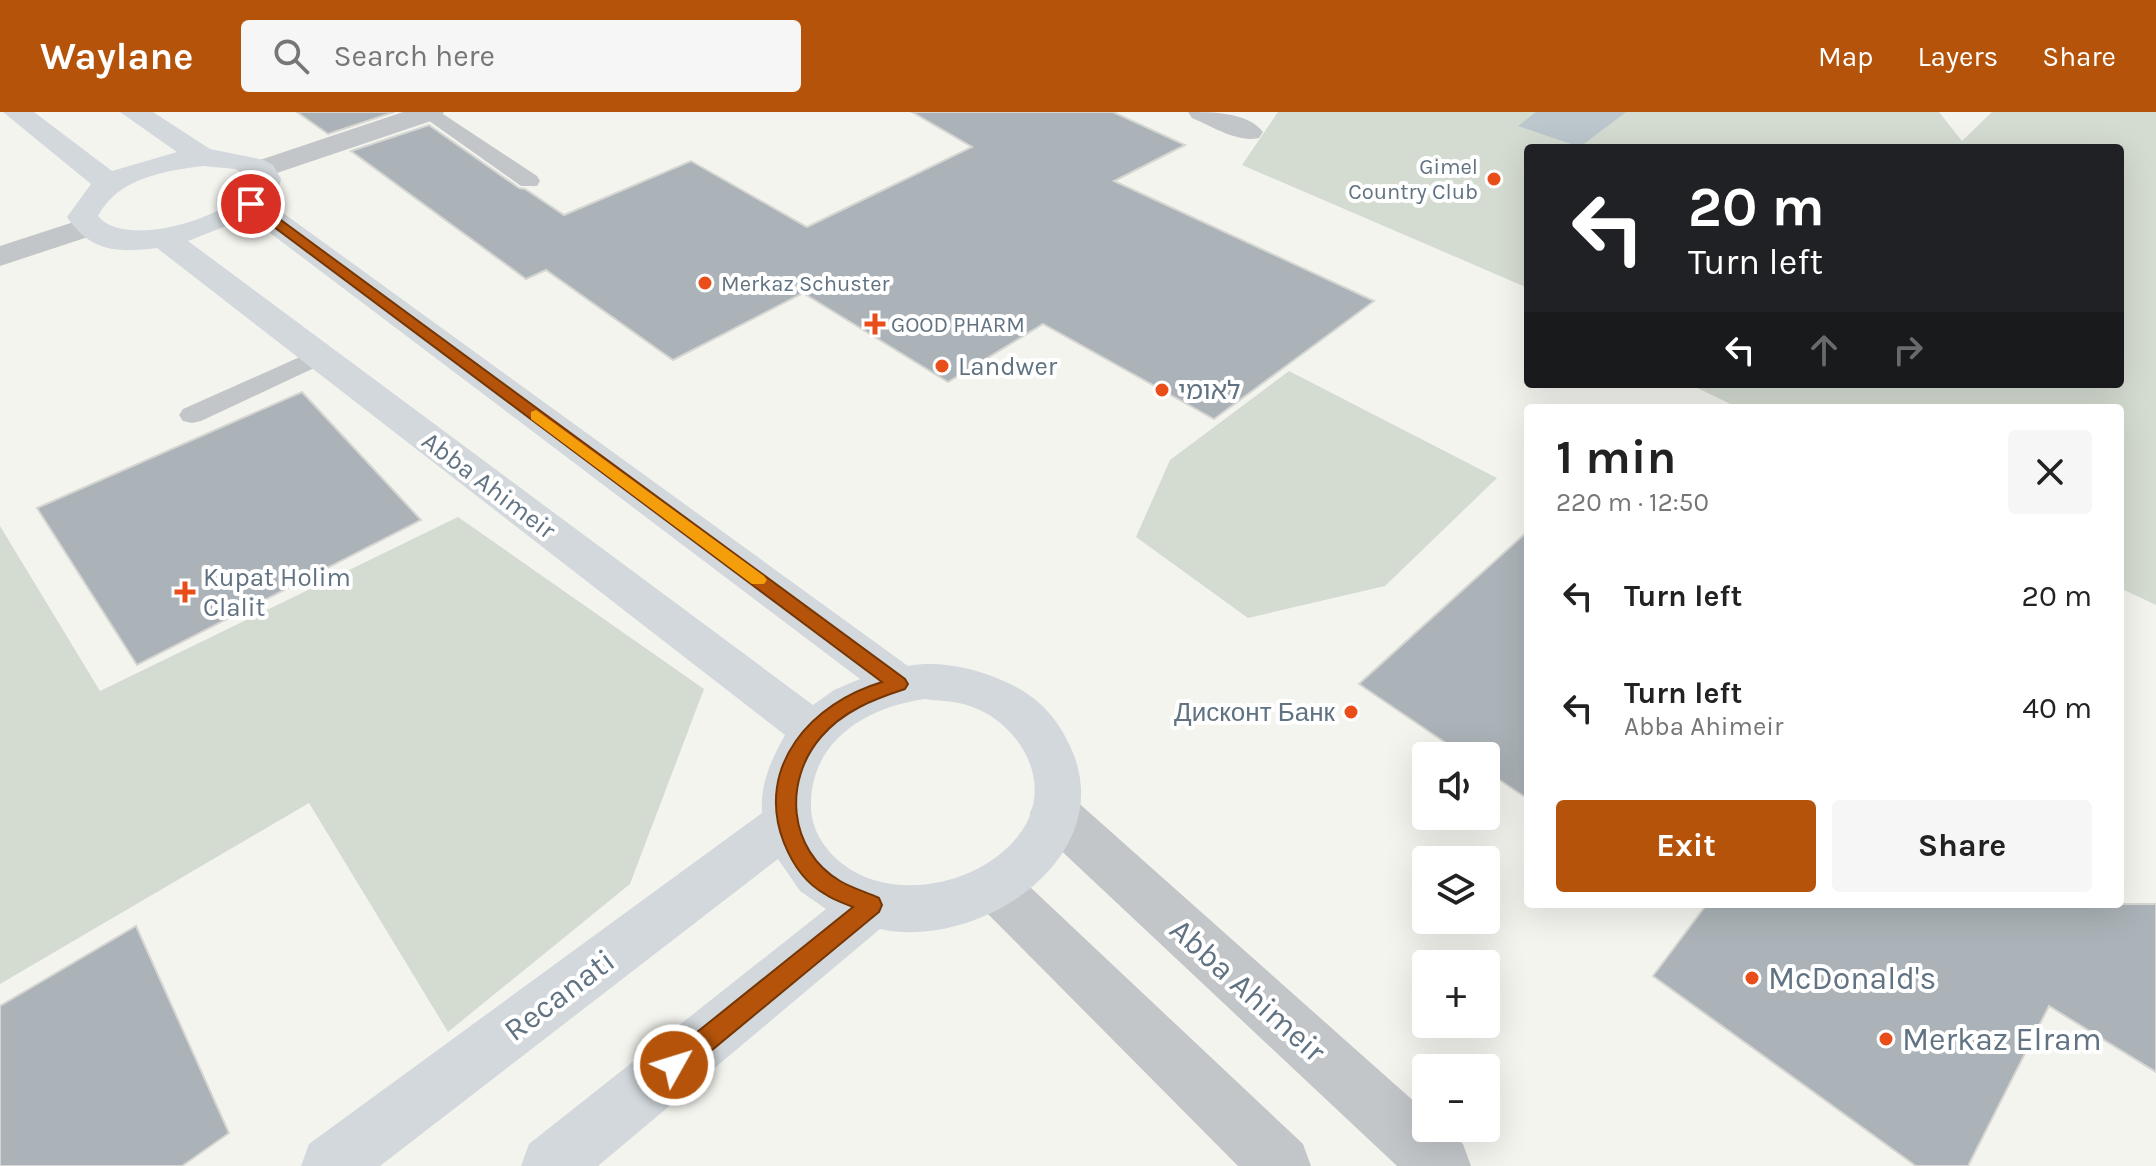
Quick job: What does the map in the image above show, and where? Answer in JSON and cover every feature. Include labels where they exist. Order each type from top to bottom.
[{"type":"street","points":[[17,112],[110,184]]},
{"type":"street","points":[[134,112],[203,157]]},
{"type":"street","points":[[429,112],[256,186],[214,225],[164,238],[115,239],[97,235],[86,227],[82,217],[86,206],[110,184],[153,166],[203,157],[238,159],[256,186],[899,684]]},
{"type":"street","points":[[1202,112],[1249,132]]},
{"type":"street","points":[[0,256],[86,227]]},
{"type":"street","name":"Abba Ahimeir","points":[[164,238],[814,731]]},
{"type":"street","points":[[951,681],[992,692],[1027,715],[1045,737],[1055,760],[1059,784],[1055,813],[1043,841],[1029,858],[995,887],[955,903],[913,910],[871,905],[831,887],[801,859],[787,823],[785,795],[792,766],[814,731],[838,710],[867,694],[899,684],[951,681]]},
{"type":"street","name":"Abba Ahimeir","points":[[1055,813],[1441,1166]]},
{"type":"street","name":"Recanati","points":[[331,1166],[787,823]]},
{"type":"street","points":[[995,887],[1281,1166]]},
{"type":"street","points":[[551,1166],[871,905]]},
{"type":"lane","points":[[429,112],[529,181]]},
{"type":"lane","points":[[192,415],[320,356]]},
{"type":"shaded area","points":[[1278,112],[1939,112],[1962,141],[1992,112],[2156,112],[2156,605],[2124,590],[2124,404],[1731,404],[1697,388],[2124,388],[2124,144],[1524,144],[1524,286],[1242,165]]},
{"type":"shaded area","points":[[1536,112],[1626,112],[1584,144],[1571,144],[1518,126]]},
{"type":"shaded area","points":[[1289,371],[1497,478],[1385,586],[1248,618],[1136,537],[1170,460]]},
{"type":"shaded area","points":[[458,517],[704,689],[630,884],[448,1032],[309,803],[0,984],[0,526],[100,691]]},
{"type":"building","points":[[297,112],[394,112],[328,134]]},
{"type":"building","name":"Merkaz Schuster","points":[[912,112],[1113,112],[1185,145],[1114,181],[1374,301],[1214,419],[1043,324],[948,382],[803,293],[673,360],[546,270],[526,279],[351,151],[429,125],[519,188],[564,215],[691,161],[807,227],[972,147]]},
{"type":"building","name":"Kupat Holim Clalit","points":[[302,392],[421,520],[137,665],[37,508]]},
{"type":"building","points":[[1524,535],[1524,796],[1500,780],[1500,742],[1444,742],[1359,684]]},
{"type":"building","name":"Merkaz Elram","points":[[2124,904],[2156,904],[2156,1072],[2049,1006],[1968,1166],[1916,1166],[1653,976],[1704,908],[2124,908]]},
{"type":"building","points":[[136,926],[229,1133],[182,1166],[0,1166],[0,1006]]},
{"type":"slow traffic","points":[[536,415],[758,580]]},
{"type":"place","name":"Gimel Country Club","points":[[1494,179]]},
{"type":"place","name":"Merkaz Schuster","points":[[705,283]]},
{"type":"place","name":"GOOD PHARM","points":[[875,324]]},
{"type":"place","name":"Landwer","points":[[942,366]]},
{"type":"place","name":"לאומי","points":[[1162,390]]},
{"type":"place","name":"Kupat Holim Clalit","points":[[185,592]]},
{"type":"place","name":"Дисконт Банк","points":[[1351,712]]},
{"type":"place","name":"McDonald's","points":[[1752,978]]},
{"type":"place","name":"Merkaz Elram","points":[[1886,1039]]},
{"type":"route","points":[[251,204],[899,684],[867,694],[838,710],[814,731],[792,766],[785,795],[787,823],[801,859],[831,887],[871,905],[674,1065]]}]
